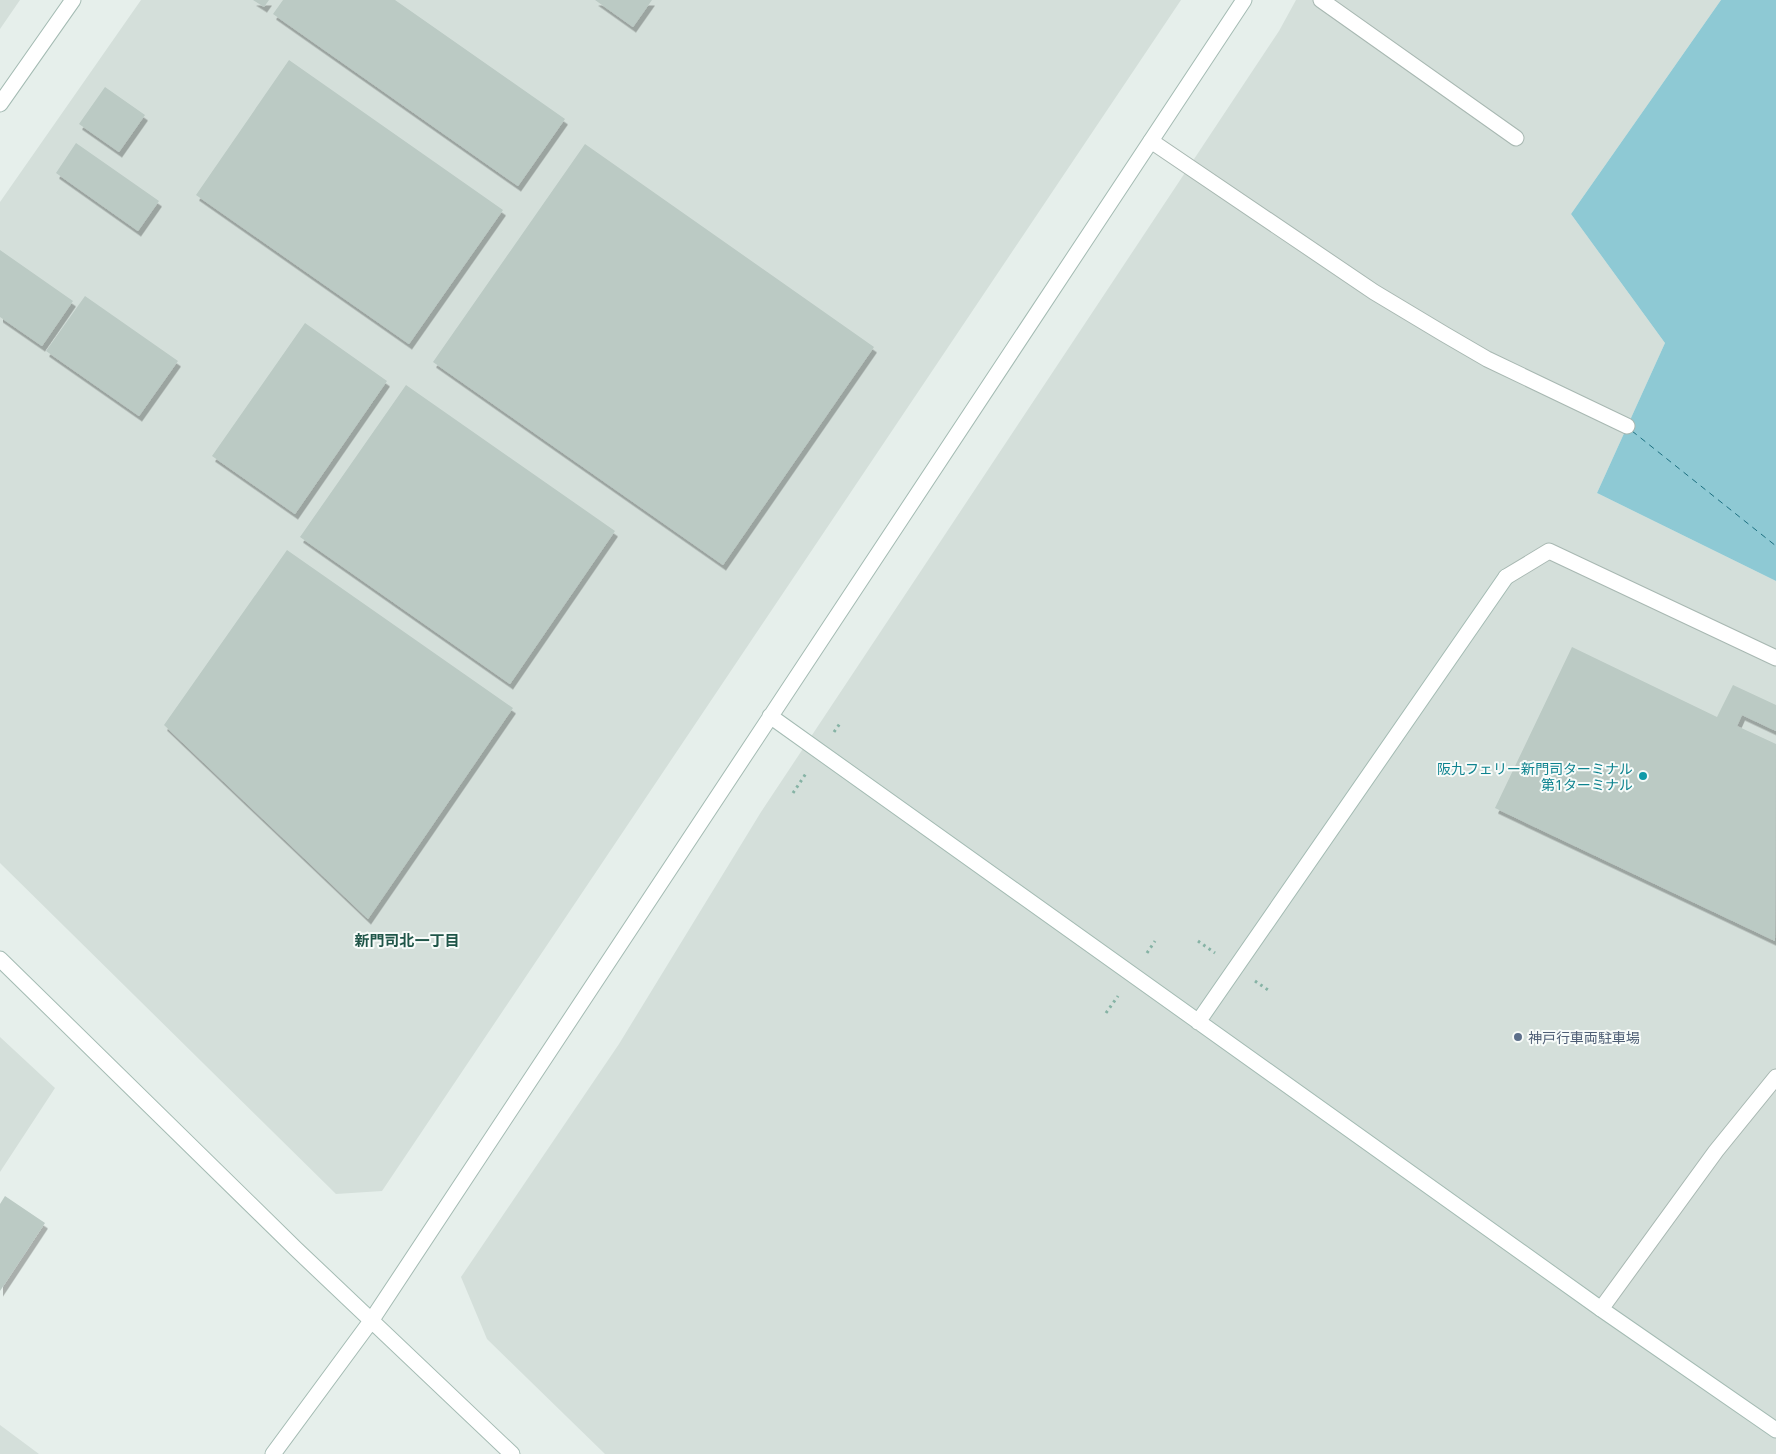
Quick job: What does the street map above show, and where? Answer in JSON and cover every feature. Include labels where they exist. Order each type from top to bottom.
[{"type":"street","points":[[0,104],[73,0]]},
{"type":"street","points":[[273,1454],[371,1321],[1244,0]]},
{"type":"street","points":[[1321,0],[1516,138]]},
{"type":"street","points":[[1150,141],[1374,292],[1487,359],[1627,426]]},
{"type":"street","points":[[1198,1022],[1506,577],[1549,552],[1776,658]]},
{"type":"street","points":[[770,716],[1601,1309],[1776,1430]]},
{"type":"street","points":[[0,959],[296,1249],[512,1454]]},
{"type":"street","points":[[1601,1309],[1716,1151],[1776,1077]]},
{"type":"shaded area","points":[[0,0],[20,0],[0,29]]},
{"type":"shaded area","points":[[141,0],[1181,0],[382,1191],[336,1194],[0,863],[0,202]]},
{"type":"shaded area","points":[[1296,0],[1721,0],[1571,214],[1665,343],[1597,493],[1776,581],[1776,1454],[605,1454],[487,1339],[461,1277],[619,1044],[761,812],[1279,31]]},
{"type":"shaded area","points":[[0,1037],[55,1088],[0,1172]]},
{"type":"shaded area","points":[[0,1425],[39,1454],[0,1454]]},
{"type":"water","points":[[1721,0],[1776,0],[1776,581],[1597,493],[1665,343],[1571,214]]},
{"type":"building","points":[[253,0],[269,0],[264,7]]},
{"type":"building","points":[[283,0],[395,0],[565,119],[518,186],[273,14]]},
{"type":"building","points":[[595,0],[652,0],[633,27]]},
{"type":"building","points":[[289,60],[503,210],[409,344],[196,195]]},
{"type":"building","points":[[105,87],[145,115],[119,152],[79,124]]},
{"type":"building","points":[[76,143],[159,201],[138,231],[56,173]]},
{"type":"building","points":[[585,144],[874,347],[723,565],[433,362]]},
{"type":"building","points":[[0,250],[73,301],[42,346],[0,317]]},
{"type":"building","points":[[85,296],[178,361],[139,416],[46,351]]},
{"type":"building","points":[[305,323],[387,381],[295,514],[212,456]]},
{"type":"building","points":[[406,385],[615,531],[510,684],[300,537]]},
{"type":"building","points":[[287,550],[513,708],[368,919],[164,725]]},
{"type":"building","name":"阪九フェリー新門司ターミナル 第1ターミナル","points":[[1572,647],[1717,717],[1733,685],[1776,705],[1776,731],[1742,715],[1737,726],[1776,744],[1775,941],[1495,808]]},
{"type":"building","points":[[5,1196],[45,1223],[0,1291],[0,1204]]},
{"type":"ferry route","points":[[1632,431],[1776,546]]},
{"type":"place","name":"阪九フェリー新門司ターミナル 第1ターミナル","points":[[1643,776]]},
{"type":"place","name":"神戸行車両駐車場","points":[[1518,1037]]},
{"type":"district","name":"新門司北一丁目","points":[[407,940]]}]
